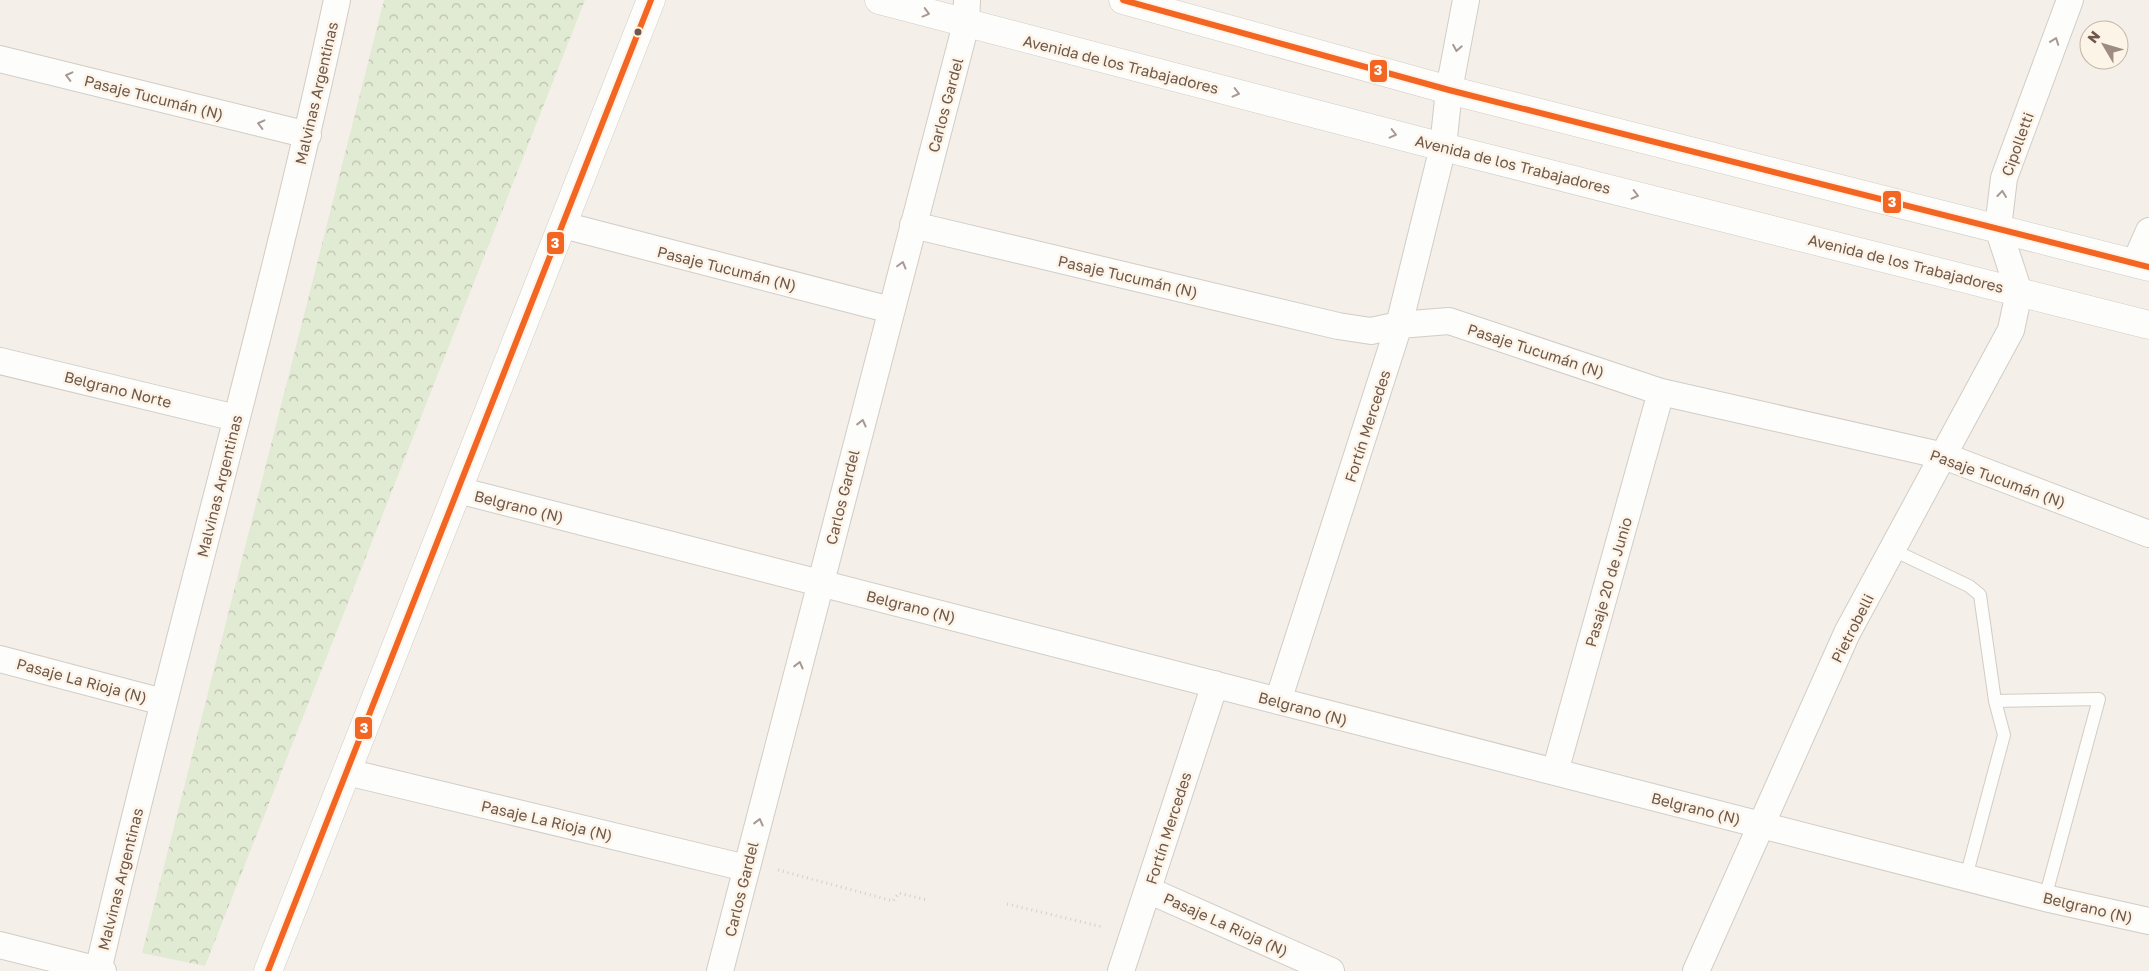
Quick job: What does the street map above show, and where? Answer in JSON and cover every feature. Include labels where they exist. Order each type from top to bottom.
[{"type":"street","name":"Malvinas Argentinas","points":[[100,971],[163,702],[308,135],[337,0]]},
{"type":"street","points":[[268,971],[651,0]]},
{"type":"street","name":"Avenida de los Trabajadores","points":[[879,0],[966,12],[1443,147],[2149,325]]},
{"type":"street","points":[[1122,0],[1449,90],[2142,265],[2149,231]]},
{"type":"street","name":"Fortín Mercedes","points":[[1278,701],[1399,325],[1443,147],[1449,90],[1466,0]]},
{"type":"street","name":"Cipolletti","points":[[2019,292],[1998,228],[2004,178],[2070,0]]},
{"type":"street","name":"Carlos Gardel","points":[[720,971],[913,225],[966,12]]},
{"type":"street","name":"Pasaje Tucumán (N)","points":[[0,59],[308,135]]},
{"type":"street","name":"Pasaje Tucumán (N)","points":[[913,225],[1338,326],[1371,332],[1399,325],[1449,321],[1661,392],[1944,456],[2149,534]]},
{"type":"street","name":"Pasaje Tucumán (N)","points":[[563,226],[891,310]]},
{"type":"street","name":"Pietrobelli","points":[[1696,971],[1763,825],[1847,633],[1894,550],[2011,330],[2019,292]]},
{"type":"street","name":"Belgrano Norte","points":[[0,361],[236,418]]},
{"type":"street","name":"Pasaje 20 de Junio","points":[[1555,772],[1661,392]]},
{"type":"street","name":"Belgrano (N)","points":[[458,490],[2045,898],[2149,921]]},
{"type":"street","name":"Pasaje La Rioja (N)","points":[[0,659],[163,702]]},
{"type":"street","name":"Fortín Mercedes","points":[[1121,971],[1215,684]]},
{"type":"street","name":"Pasaje La Rioja (N)","points":[[347,772],[747,864]]},
{"type":"street","name":"Pasaje La Rioja (N)","points":[[1148,890],[1331,971]]},
{"type":"street","points":[[0,945],[100,971]]},
{"type":"lane","points":[[1894,550],[1969,586],[1980,595],[1995,701],[2004,735],[1966,877]]},
{"type":"lane","points":[[1995,701],[2099,699],[2045,898]]},
{"type":"path","points":[[747,864],[893,901],[899,892],[927,900]]},
{"type":"path","points":[[1007,904],[1133,935]]},
{"type":"green space","points":[[384,0],[585,0],[205,966],[142,953]]},
{"type":"transit line","name":"3","points":[[268,971],[651,0]]},
{"type":"transit line","name":"3","points":[[1123,0],[1449,90],[2149,267]]}]
